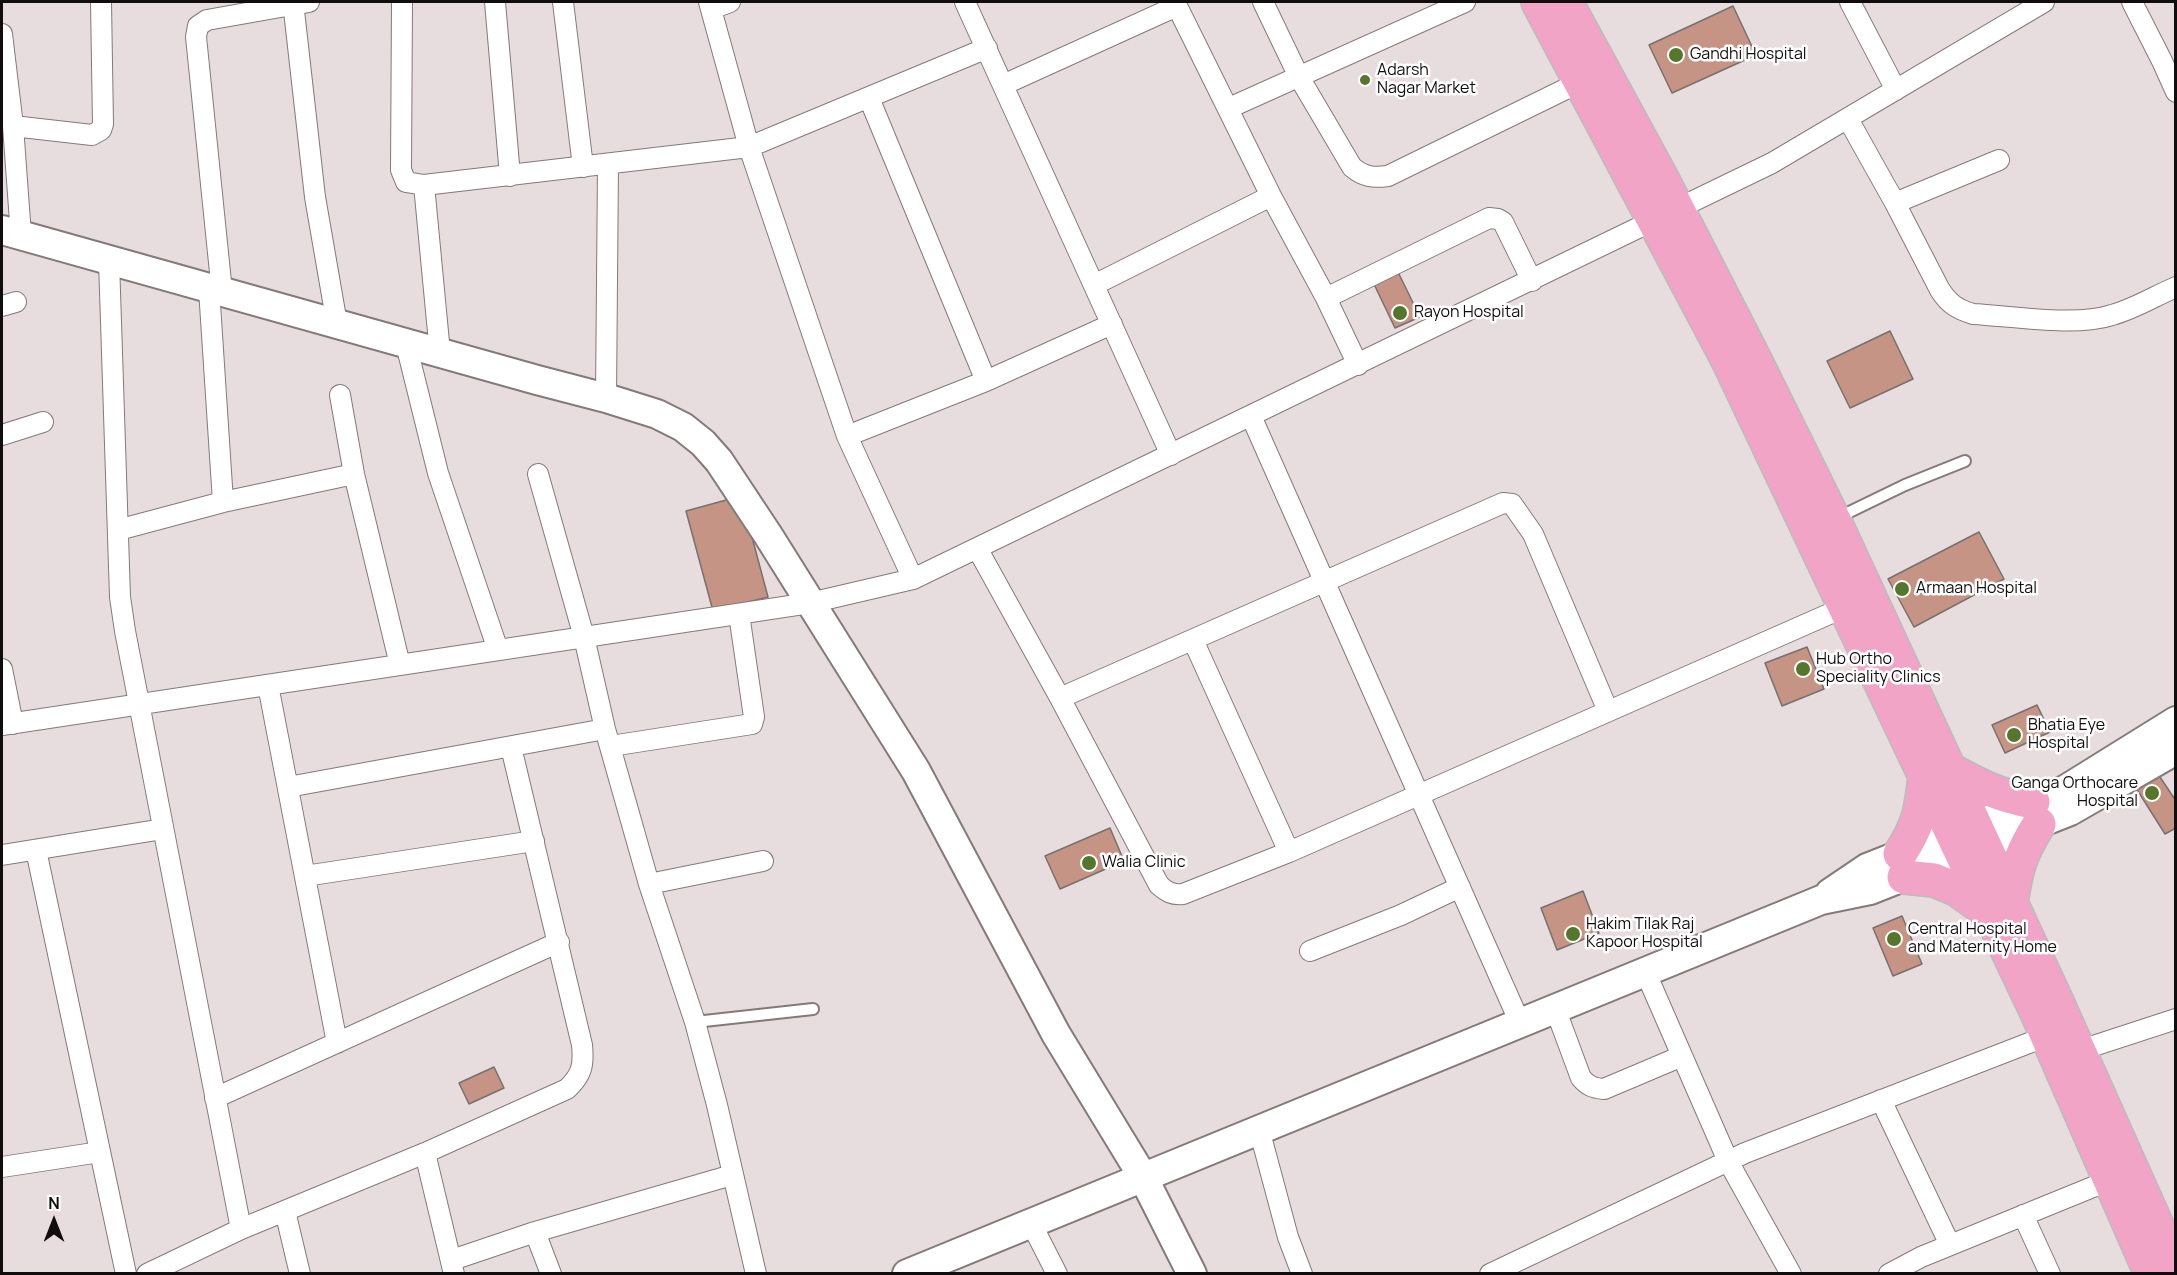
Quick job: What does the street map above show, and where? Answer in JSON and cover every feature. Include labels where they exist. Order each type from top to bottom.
[{"type":"highway","points":[[1538,2],[1580,82],[1666,216],[1834,520],[1936,772],[2000,909],[2078,1051],[2167,1259]]},
{"type":"highway","points":[[1566,2],[1666,216],[1728,360],[1845,607],[1936,772],[2009,798],[2036,813],[2016,872],[2000,909],[2047,1036],[2110,1180],[2167,1259]]},
{"type":"highway","points":[[1936,772],[1902,866],[2000,909]]},
{"type":"street","points":[[13,126],[92,135],[101,130],[103,124],[101,2]]},
{"type":"street","points":[[223,502],[216,290],[196,37],[198,26],[207,20],[299,2],[315,197],[337,324]]},
{"type":"street","points":[[402,2],[401,170],[406,182],[424,185],[749,147],[987,48]]},
{"type":"street","points":[[495,2],[510,176]]},
{"type":"street","points":[[563,2],[583,167]]},
{"type":"street","points":[[730,2],[710,5],[749,147],[847,436],[913,579]]},
{"type":"street","points":[[965,2],[1170,455]]},
{"type":"street","points":[[1263,2],[1299,77],[1352,167],[1362,175],[1373,178],[1388,176],[1580,82]]},
{"type":"street","points":[[1229,108],[1465,2]]},
{"type":"street","points":[[1850,2],[1896,90]]},
{"type":"street","points":[[2,669],[7,724],[810,603],[913,579],[1772,163],[2044,2]]},
{"type":"street","points":[[2132,2],[2169,58],[2175,92]]},
{"type":"street","points":[[1004,85],[1176,4],[1229,108],[1270,196],[1326,298],[1358,365]]},
{"type":"street","points":[[2,34],[13,126],[11,233],[606,398],[657,414],[683,427],[702,442],[719,461],[916,771],[1056,1034],[1143,1177],[1192,1274]]},
{"type":"street","points":[[869,99],[986,381]]},
{"type":"street","points":[[1848,120],[1895,203],[1940,290],[1948,302],[1959,310],[2076,321],[2094,320],[2113,315],[2175,287]]},
{"type":"street","points":[[1895,203],[1999,160]]},
{"type":"street","points":[[606,398],[608,164]]},
{"type":"street","points":[[424,185],[440,353]]},
{"type":"street","points":[[1094,285],[1270,196]]},
{"type":"street","points":[[1326,298],[1489,218],[1503,222],[1532,281]]},
{"type":"street","points":[[109,261],[120,597],[241,1229]]},
{"type":"street","points":[[847,436],[986,381],[1112,324]]},
{"type":"street","points":[[406,344],[438,473],[498,650]]},
{"type":"street","points":[[340,395],[354,474],[400,665]]},
{"type":"street","points":[[1251,417],[1520,1023]]},
{"type":"street","points":[[2,435],[43,422]]},
{"type":"street","points":[[118,530],[223,502],[354,474]]},
{"type":"street","points":[[538,474],[584,637],[608,738],[649,884],[695,1022],[717,1105],[756,1274]]},
{"type":"street","points":[[1060,698],[1503,503],[1512,504],[1533,534],[1608,711]]},
{"type":"street","points":[[977,548],[1159,885],[1174,895],[1183,894],[1289,852],[1845,607]]},
{"type":"street","points":[[288,787],[511,747],[752,724],[754,717],[739,614]]},
{"type":"street","points":[[1193,640],[1289,852]]},
{"type":"street","points":[[268,685],[337,1043]]},
{"type":"street","points":[[907,1274],[1821,900],[1870,890],[1902,866],[2036,813],[2065,790],[2175,721]]},
{"type":"street","points":[[147,1274],[241,1229],[426,1153],[567,1089],[576,1081],[584,1062],[582,1045],[511,747]]},
{"type":"street","points":[[2036,813],[2070,811],[2175,750]]},
{"type":"street","points":[[2,855],[163,829]]},
{"type":"street","points":[[305,876],[534,841]]},
{"type":"street","points":[[36,850],[126,1274]]},
{"type":"street","points":[[649,884],[763,861]]},
{"type":"street","points":[[1310,951],[1401,915],[1460,887]]},
{"type":"street","points":[[215,1098],[559,942]]},
{"type":"street","points":[[1645,971],[1728,1161],[1791,1274]]},
{"type":"street","points":[[1556,1008],[1581,1078],[1587,1085],[1604,1089],[1682,1056]]},
{"type":"street","points":[[2078,1051],[2175,1019]]},
{"type":"street","points":[[1490,1274],[1728,1161],[2047,1036]]},
{"type":"street","points":[[1881,1100],[1950,1245]]},
{"type":"street","points":[[1259,1129],[1288,1237],[1302,1274]]},
{"type":"street","points":[[2,1167],[100,1152]]},
{"type":"street","points":[[426,1153],[453,1267],[535,1232],[732,1175]]},
{"type":"street","points":[[1889,1274],[1921,1257],[2110,1180]]},
{"type":"street","points":[[285,1211],[300,1274]]},
{"type":"street","points":[[2023,1215],[2050,1274]]},
{"type":"street","points":[[1031,1223],[1057,1274]]},
{"type":"street","points":[[535,1232],[551,1274]]},
{"type":"lane","points":[[1834,520],[1905,485],[1965,461]]},
{"type":"lane","points":[[695,1022],[813,1009]]},
{"type":"building","points":[[1733,6],[1756,55],[1672,93],[1649,45]]},
{"type":"building","points":[[1396,268],[1420,317],[1395,328],[1372,280]]},
{"type":"building","points":[[1890,331],[1913,379],[1850,408],[1827,361]]},
{"type":"building","points":[[741,496],[768,597],[713,611],[686,511]]},
{"type":"building","points":[[1979,532],[2004,579],[1914,627],[1888,579]]},
{"type":"building","points":[[1807,647],[1824,689],[1782,706],[1765,663]]},
{"type":"building","points":[[2037,705],[2050,732],[2005,753],[1992,725]]},
{"type":"building","points":[[2158,774],[2176,801],[2176,828],[2165,834],[2136,788]]},
{"type":"building","points":[[1110,828],[1124,861],[1060,889],[1045,856]]},
{"type":"building","points":[[1583,891],[1599,933],[1557,950],[1541,908]]},
{"type":"building","points":[[1902,916],[1922,964],[1893,976],[1873,928]]},
{"type":"building","points":[[494,1067],[504,1088],[469,1104],[459,1083]]},
{"type":"place","name":"Gandhi Hospital","points":[[1676,55]]},
{"type":"place","name":"Adarsh Nagar Market","points":[[1365,80]]},
{"type":"place","name":"Rayon Hospital","points":[[1400,313]]},
{"type":"place","name":"Armaan Hospital","points":[[1902,589]]},
{"type":"place","name":"Hub Ortho Speciality Clinics","points":[[1803,669]]},
{"type":"place","name":"Bhatia Eye Hospital","points":[[2014,735]]},
{"type":"place","name":"Ganga Orthocare Hospital","points":[[2152,793]]},
{"type":"place","name":"Walia Clinic","points":[[1089,863]]},
{"type":"place","name":"Hakim Tilak Raj Kapoor Hospital","points":[[1573,934]]},
{"type":"place","name":"Central Hospital and Maternity Home","points":[[1894,939]]}]
